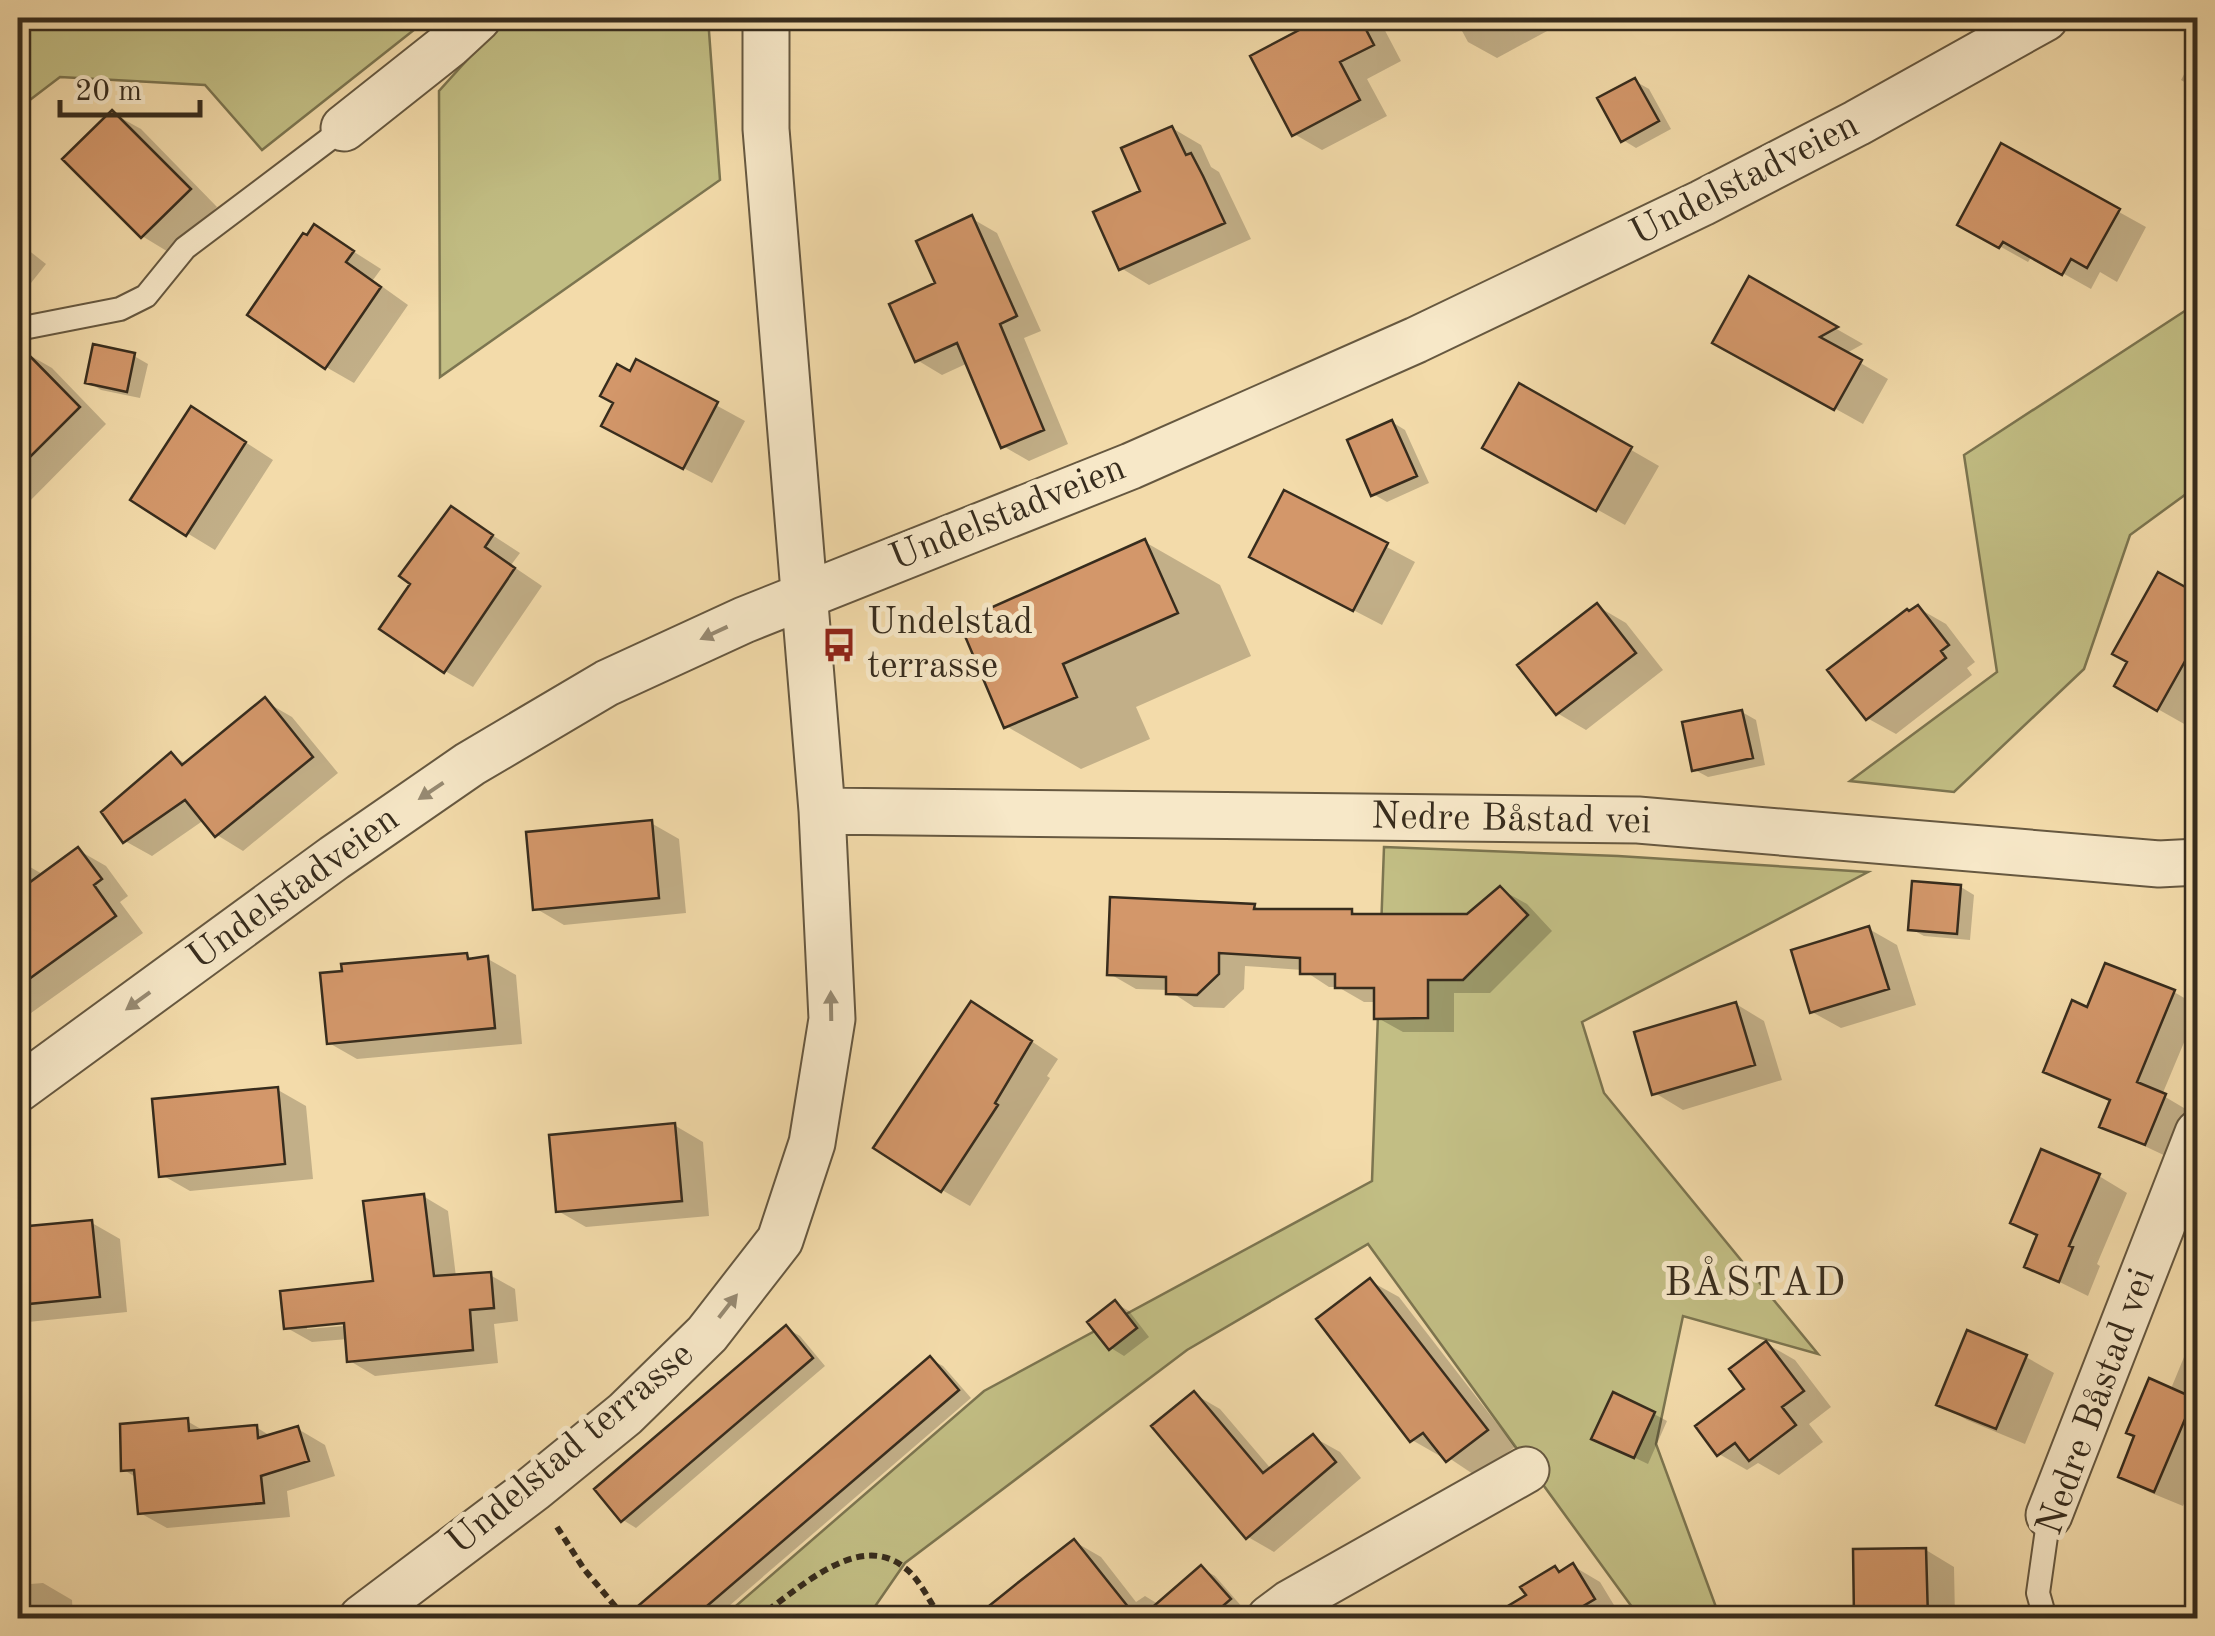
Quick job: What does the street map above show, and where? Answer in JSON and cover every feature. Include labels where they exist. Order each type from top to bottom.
[{"type":"street","points":[[344,128],[478,18]]},
{"type":"street","name":"Undelstad terrasse","points":[[362,1618],[625,1414],[707,1334],[780,1240],[812,1143],[832,1020],[822,811],[766,130],[766,18]]},
{"type":"street","name":"Undelstadveien","points":[[18,1089],[334,858],[470,764],[606,683],[804,595],[1131,466],[1416,340],[1702,203],[1857,123],[2044,18]]},
{"type":"street","name":"Nedre Båstad vei","points":[[822,811],[1638,820],[2159,864],[2198,862]]},
{"type":"street","name":"Nedre Båstad vei","points":[[2049,1515],[2198,1133]]},
{"type":"street","points":[[1270,1618],[1526,1470]]},
{"type":"lane","points":[[18,329],[120,309],[146,296],[185,248],[344,128]]},
{"type":"lane","name":"Nedre Båstad vei","points":[[2044,1618],[2038,1593],[2049,1515]]},
{"type":"path","points":[[533,1489],[584,1570],[625,1618]]},
{"type":"path","points":[[757,1618],[844,1559],[880,1553],[907,1569],[941,1618]]},
{"type":"shaded area","points":[[18,18],[429,18],[262,150],[205,85],[60,77],[18,109]]},
{"type":"shaded area","points":[[505,18],[708,18],[720,180],[440,377],[439,91]]},
{"type":"shaded area","points":[[2197,303],[2197,486],[2130,535],[2084,669],[1954,792],[1850,781],[1997,672],[1964,455]]},
{"type":"shaded area","points":[[1384,847],[1618,856],[1868,872],[1582,1022],[1604,1093],[1818,1354],[1683,1316],[1656,1444],[1720,1618],[1640,1618],[1368,1244],[1187,1350],[905,1563],[867,1618],[722,1618],[984,1391],[1372,1181]]},
{"type":"building","points":[[1322,18],[1360,18],[1374,45],[1340,62],[1360,100],[1292,136],[1250,56]]},
{"type":"building","points":[[1635,78],[1659,121],[1621,142],[1597,98]]},
{"type":"building","points":[[112,110],[191,189],[141,238],[62,159]]},
{"type":"building","points":[[1172,126],[1186,155],[1191,153],[1225,223],[1119,270],[1093,212],[1140,191],[1121,148]]},
{"type":"building","points":[[2001,143],[2120,209],[2087,268],[2071,259],[2062,275],[2003,242],[1999,248],[1957,225]]},
{"type":"building","points":[[972,215],[1017,316],[1000,324],[1044,430],[1001,448],[957,343],[915,362],[889,304],[935,283],[916,241]]},
{"type":"building","points":[[314,224],[354,251],[346,262],[381,287],[325,369],[247,315],[303,233],[307,235]]},
{"type":"building","points":[[1749,276],[1838,327],[1820,337],[1862,360],[1834,410],[1712,343]]},
{"type":"building","points":[[18,344],[80,407],[18,469]]},
{"type":"building","points":[[93,344],[135,353],[127,392],[85,383]]},
{"type":"building","points":[[636,359],[718,402],[683,469],[601,426],[613,403],[600,396],[617,364],[630,371]]},
{"type":"building","points":[[1519,383],[1632,447],[1596,511],[1482,448]]},
{"type":"building","points":[[191,406],[246,442],[186,536],[130,500]]},
{"type":"building","points":[[1392,420],[1417,476],[1371,496],[1347,440]]},
{"type":"building","points":[[1284,490],[1388,543],[1353,611],[1249,557]]},
{"type":"building","points":[[451,506],[493,535],[485,547],[515,568],[444,673],[379,629],[410,584],[399,576]]},
{"type":"building","points":[[1145,539],[1178,613],[1063,664],[1077,697],[1004,728],[959,622]]},
{"type":"building","points":[[2158,572],[2198,594],[2198,638],[2157,711],[2114,686],[2127,662],[2112,654]]},
{"type":"building","points":[[1597,603],[1636,653],[1556,715],[1517,665]]},
{"type":"building","points":[[1918,605],[1949,645],[1941,651],[1946,658],[1866,720],[1827,670],[1907,609]]},
{"type":"building","points":[[265,697],[313,757],[215,837],[185,800],[123,843],[101,812],[171,752],[182,765]]},
{"type":"building","points":[[1742,710],[1753,758],[1692,771],[1682,722]]},
{"type":"building","points":[[652,820],[659,898],[533,910],[526,832]]},
{"type":"building","points":[[78,847],[102,879],[94,885],[116,916],[18,987],[18,891]]},
{"type":"building","points":[[1912,881],[1961,885],[1957,934],[1908,930]]},
{"type":"building","points":[[1500,886],[1528,915],[1463,980],[1428,980],[1428,1018],[1374,1019],[1374,988],[1335,988],[1335,974],[1300,974],[1300,958],[1219,953],[1219,974],[1197,995],[1166,994],[1166,977],[1107,975],[1110,897],[1255,904],[1254,909],[1352,909],[1352,914],[1467,914]]},
{"type":"building","points":[[1869,926],[1889,989],[1810,1013],[1791,950]]},
{"type":"building","points":[[467,953],[468,959],[488,956],[495,1028],[327,1044],[320,973],[342,971],[341,964]]},
{"type":"building","points":[[2105,963],[2175,990],[2137,1082],[2166,1094],[2145,1145],[2099,1127],[2110,1100],[2043,1072],[2072,1000],[2087,1007]]},
{"type":"building","points":[[971,1001],[1032,1041],[995,1103],[998,1105],[941,1192],[873,1148]]},
{"type":"building","points":[[1736,1002],[1755,1065],[1652,1095],[1634,1032]]},
{"type":"building","points":[[278,1087],[285,1164],[159,1177],[152,1099]]},
{"type":"building","points":[[675,1123],[682,1201],[556,1212],[549,1135]]},
{"type":"building","points":[[2041,1149],[2100,1174],[2069,1246],[2073,1247],[2059,1282],[2024,1267],[2037,1235],[2010,1223]]},
{"type":"building","points":[[424,1194],[434,1276],[491,1272],[494,1308],[470,1310],[473,1350],[347,1362],[344,1323],[284,1329],[280,1291],[373,1281],[363,1201]]},
{"type":"building","points":[[92,1220],[100,1297],[18,1305],[18,1227]]},
{"type":"building","points":[[1370,1278],[1488,1430],[1446,1462],[1423,1433],[1410,1442],[1316,1319]]},
{"type":"building","points":[[1115,1300],[1137,1328],[1109,1350],[1087,1322]]},
{"type":"building","points":[[786,1325],[813,1358],[621,1522],[594,1489]]},
{"type":"building","points":[[1967,1330],[2027,1355],[1996,1429],[1936,1405]]},
{"type":"building","points":[[1766,1341],[1804,1391],[1782,1407],[1796,1425],[1749,1461],[1735,1443],[1717,1456],[1695,1426],[1744,1389],[1729,1369]]},
{"type":"building","points":[[930,1356],[959,1390],[693,1618],[624,1618]]},
{"type":"building","points":[[2149,1378],[2194,1398],[2154,1492],[2118,1477],[2134,1436],[2126,1433]]},
{"type":"building","points":[[1194,1391],[1263,1473],[1313,1434],[1336,1462],[1246,1539],[1151,1426]]},
{"type":"building","points":[[1613,1392],[1655,1412],[1634,1458],[1591,1439]]},
{"type":"building","points":[[188,1418],[189,1431],[257,1425],[258,1438],[298,1426],[309,1461],[261,1476],[264,1503],[138,1514],[134,1470],[121,1471],[120,1424]]},
{"type":"building","points":[[1074,1539],[1137,1618],[974,1618],[1020,1581]]},
{"type":"building","points":[[1926,1548],[1928,1618],[1854,1618],[1853,1549]]},
{"type":"building","points":[[1573,1563],[1595,1599],[1563,1618],[1488,1618],[1526,1595],[1520,1587],[1555,1566],[1559,1572]]},
{"type":"building","points":[[1201,1565],[1231,1599],[1209,1618],[1140,1618]]},
{"type":"place","name":"Undelstad terrasse","points":[[839,645]]},
{"type":"district","name":"BÅSTAD","points":[[1756,1285]]}]
